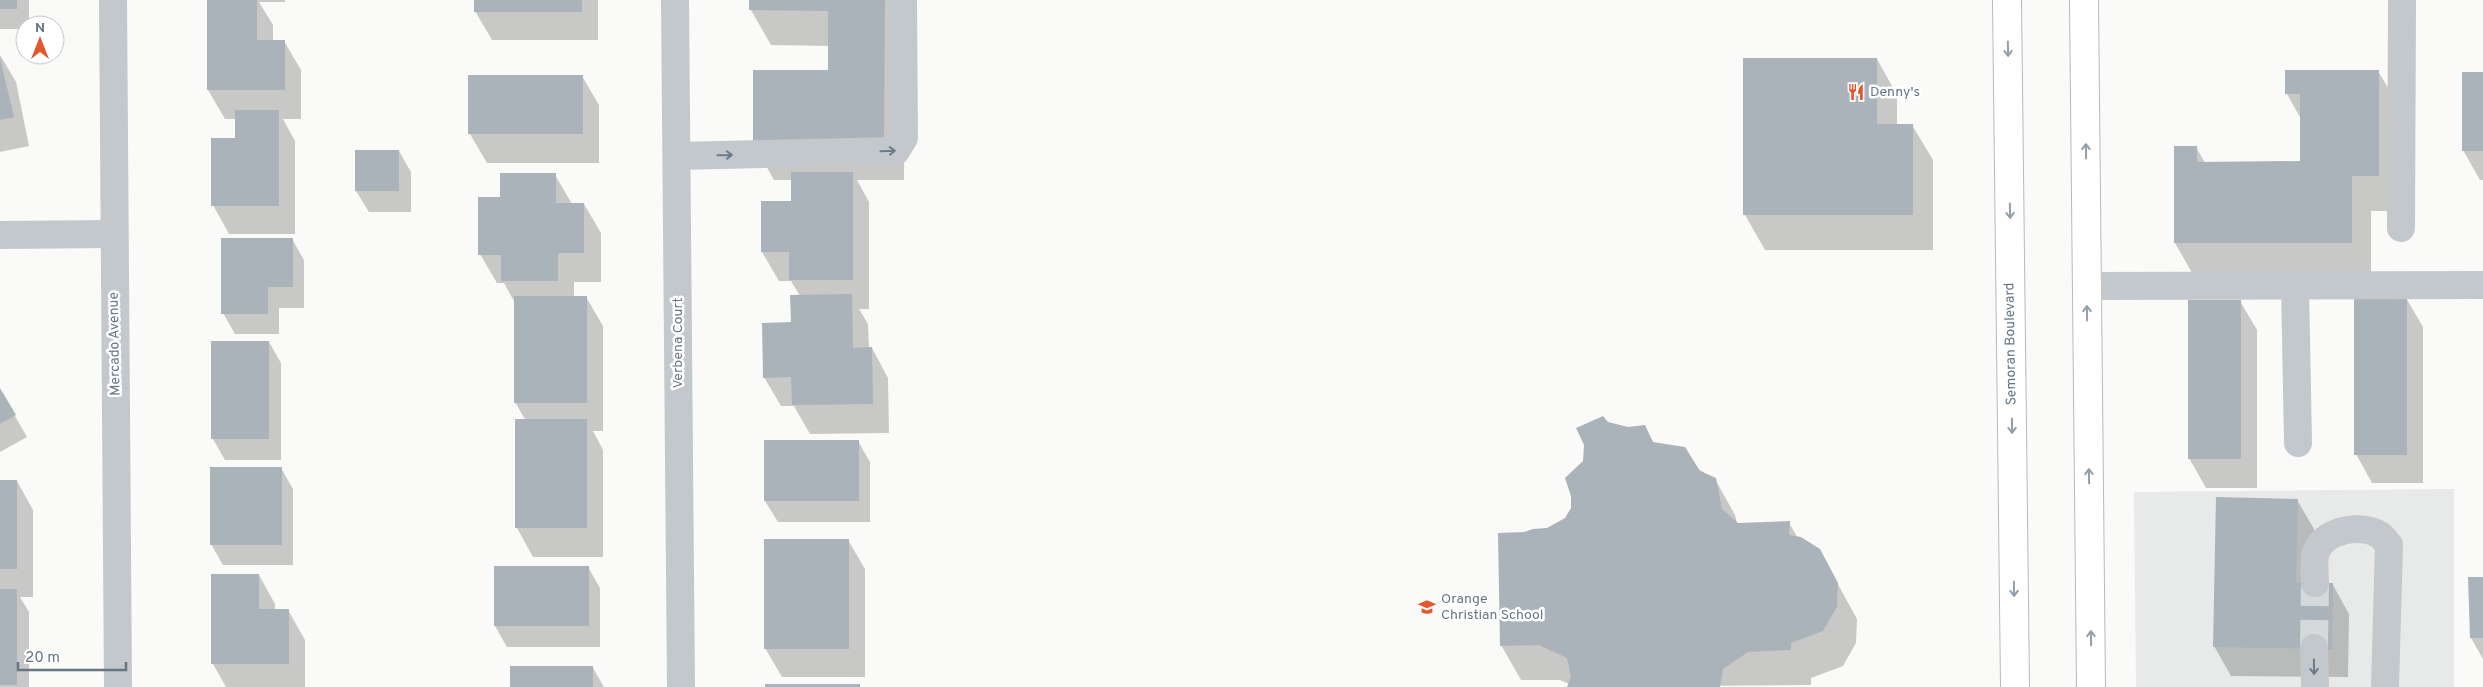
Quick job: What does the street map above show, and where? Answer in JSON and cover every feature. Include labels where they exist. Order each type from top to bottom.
[{"type":"main road","name":"Semoran Boulevard","points":[[2008,0],[2015,687]]},
{"type":"main road","points":[[2084,0],[2091,687]]},
{"type":"street","name":"Mercado Avenue","points":[[113,0],[118,687]]},
{"type":"street","name":"Verbena Court","points":[[675,0],[681,687]]},
{"type":"street","points":[[677,156],[896,151],[904,138],[903,0]]},
{"type":"street","points":[[2401,228],[2402,0]]},
{"type":"street","points":[[0,235],[114,234]]},
{"type":"street","points":[[2087,286],[2483,284]]},
{"type":"street","points":[[2295,285],[2298,443]]},
{"type":"street","points":[[2315,584],[2315,552],[2323,540],[2339,531],[2365,530],[2380,534],[2389,545],[2385,687]]},
{"type":"street","points":[[2314,648],[2315,687]]},
{"type":"shaded area","points":[[2454,489],[2454,687],[2136,687],[2134,492]]},
{"type":"building","points":[[0,0],[17,0],[17,9],[0,9]]},
{"type":"building","points":[[207,0],[257,0],[257,40],[285,40],[285,90],[207,90]]},
{"type":"building","points":[[474,0],[582,0],[582,12],[474,12]]},
{"type":"building","points":[[749,0],[885,0],[884,145],[753,145],[753,70],[828,70],[828,11],[749,10]]},
{"type":"building","points":[[0,58],[14,117],[0,120]]},
{"type":"building","points":[[1743,58],[1877,58],[1877,124],[1913,124],[1913,215],[1743,215]]},
{"type":"building","points":[[2285,70],[2379,70],[2379,176],[2352,176],[2352,243],[2174,243],[2174,146],[2197,146],[2197,162],[2300,161],[2300,94],[2285,94]]},
{"type":"building","points":[[2462,72],[2483,72],[2483,151],[2462,151]]},
{"type":"building","points":[[468,75],[583,75],[583,134],[468,134]]},
{"type":"building","points":[[235,110],[279,110],[279,206],[211,206],[211,138],[235,138]]},
{"type":"building","points":[[355,150],[399,150],[399,191],[355,191]]},
{"type":"building","points":[[791,172],[853,172],[853,280],[789,280],[789,252],[761,252],[761,201],[791,201]]},
{"type":"building","points":[[500,173],[556,173],[556,203],[584,203],[584,253],[558,253],[558,281],[501,281],[501,255],[478,255],[478,197],[500,197]]},
{"type":"building","points":[[221,238],[293,238],[293,287],[268,287],[268,314],[221,314]]},
{"type":"building","points":[[852,294],[853,348],[872,347],[873,404],[792,405],[791,377],[763,378],[762,323],[791,322],[790,295]]},
{"type":"building","points":[[514,296],[587,296],[587,403],[514,403]]},
{"type":"building","points":[[2354,297],[2407,297],[2407,455],[2354,455]]},
{"type":"building","points":[[2188,300],[2241,300],[2241,459],[2188,459]]},
{"type":"building","points":[[211,341],[269,341],[269,439],[211,439]]},
{"type":"building","points":[[0,388],[16,415],[0,424]]},
{"type":"building","points":[[1603,416],[1608,422],[1628,427],[1645,425],[1653,442],[1685,447],[1700,471],[1716,478],[1722,509],[1738,523],[1790,521],[1789,535],[1801,537],[1820,549],[1838,583],[1837,607],[1823,631],[1791,643],[1791,650],[1748,652],[1723,669],[1720,687],[1567,687],[1571,677],[1567,658],[1539,645],[1500,646],[1498,533],[1524,532],[1547,528],[1565,518],[1571,508],[1571,496],[1565,478],[1583,461],[1584,445],[1576,428]]},
{"type":"building","points":[[515,419],[587,419],[587,528],[515,528]]},
{"type":"building","points":[[764,440],[859,440],[859,501],[764,501]]},
{"type":"building","points":[[210,467],[282,467],[282,545],[210,545]]},
{"type":"building","points":[[0,480],[17,480],[17,569],[0,569]]},
{"type":"building","points":[[2216,497],[2298,499],[2296,583],[2333,583],[2332,649],[2213,647]]},
{"type":"building","points":[[764,539],[849,539],[849,649],[764,649]]},
{"type":"building","points":[[494,566],[589,566],[589,626],[494,626]]},
{"type":"building","points":[[211,574],[259,574],[259,609],[289,609],[289,664],[211,664]]},
{"type":"building","points":[[2468,577],[2483,577],[2483,638],[2470,638]]},
{"type":"building","points":[[0,589],[17,589],[17,685],[0,685]]},
{"type":"building","points":[[510,666],[593,666],[593,687],[510,687]]},
{"type":"building","points":[[765,684],[860,684],[860,687],[765,687]]},
{"type":"tunnel","points":[[2314,648],[2315,583]]},
{"type":"place","name":"Denny's","points":[[1856,92]]},
{"type":"place","name":"Orange Christian School","points":[[1427,607]]}]
